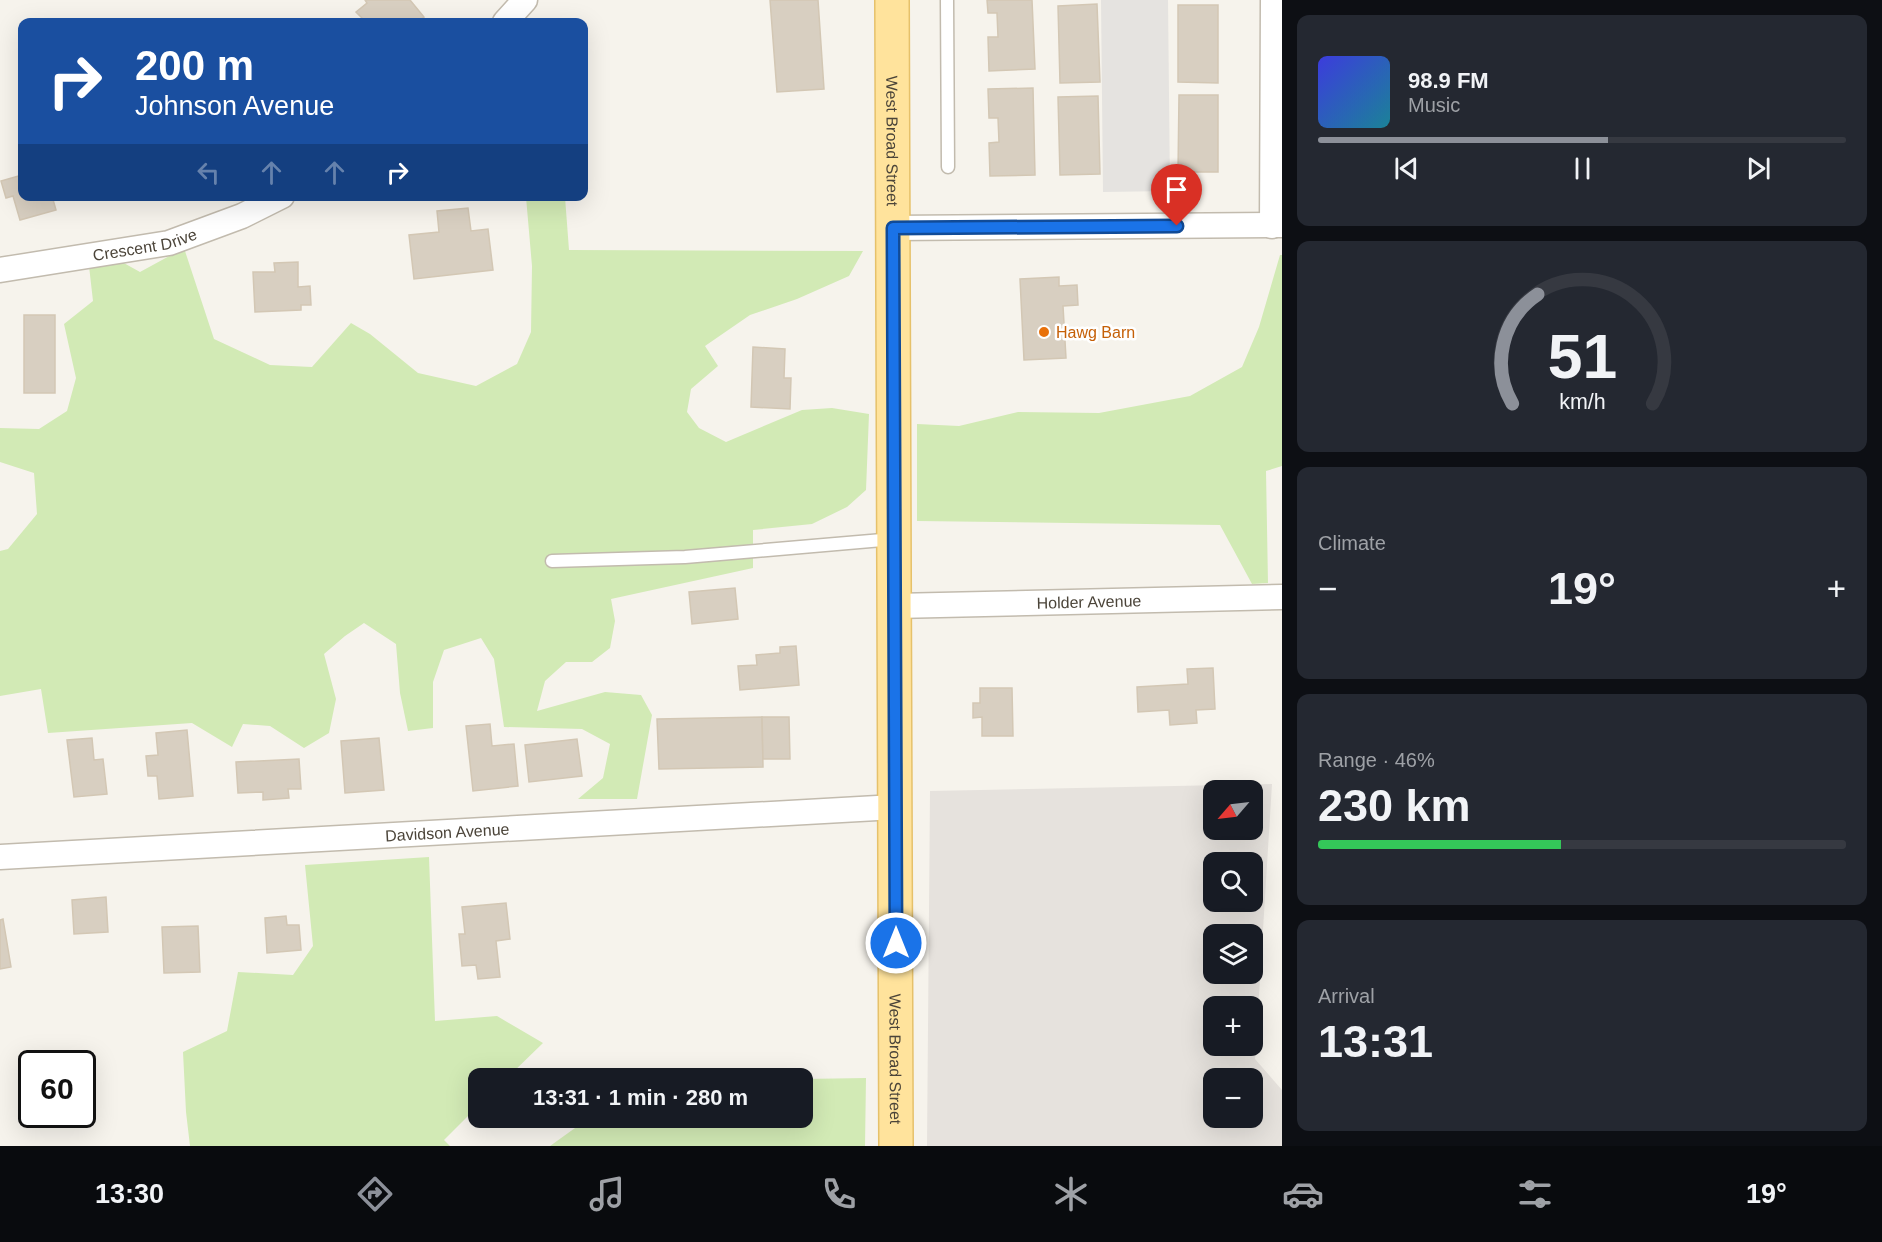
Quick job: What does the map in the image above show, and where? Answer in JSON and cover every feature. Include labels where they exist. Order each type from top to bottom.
[{"type":"main road","name":"West Broad Street","points":[[892,0],[896,1146]]},
{"type":"street","points":[[509,18],[525,0]]},
{"type":"street","points":[[893,228],[1277,225],[1273,0]]},
{"type":"street","name":"Crescent Drive","points":[[0,270],[169,243],[242,216],[272,201]]},
{"type":"street","name":"Holder Avenue","points":[[895,606],[1282,597]]},
{"type":"street","name":"Davidson Avenue","points":[[0,857],[895,807]]},
{"type":"lane","points":[[946,0],[948,167]]},
{"type":"lane","points":[[552,561],[685,557],[895,539]]},
{"type":"shaded area","points":[[1101,0],[1168,0],[1170,191],[1103,192]]},
{"type":"shaded area","points":[[1263,784],[1272,784],[1263,930],[1263,924],[1203,924],[1203,984],[1260,984],[1259,996],[1203,996],[1203,1056],[1255,1056],[1263,1068],[1203,1068],[1203,1128],[1263,1128],[1263,1068],[1282,1090],[1282,1146],[927,1146],[930,791],[1203,785],[1203,840],[1263,840]]},
{"type":"green space","points":[[526,201],[565,201],[569,250],[863,251],[849,276],[797,299],[750,315],[705,346],[718,366],[691,389],[687,412],[699,428],[726,442],[802,410],[832,408],[869,414],[866,490],[847,507],[812,524],[753,530],[753,568],[611,599],[615,621],[610,648],[592,662],[566,662],[545,681],[537,711],[605,692],[641,695],[652,715],[637,799],[578,799],[603,778],[610,744],[582,729],[504,727],[494,659],[481,638],[444,650],[433,682],[433,728],[408,731],[400,693],[396,644],[364,623],[324,654],[336,699],[329,733],[304,748],[270,726],[243,724],[232,747],[192,723],[48,733],[41,689],[0,696],[0,551],[8,549],[37,514],[34,473],[0,462],[0,428],[39,429],[67,411],[76,378],[64,324],[93,301],[89,266],[122,262],[140,272],[184,248],[214,339],[270,365],[312,367],[351,323],[370,334],[418,373],[476,386],[517,364],[531,332],[532,266]]},
{"type":"green space","points":[[1280,255],[1282,255],[1282,466],[1266,471],[1268,583],[1252,584],[1220,525],[917,521],[917,424],[959,426],[1018,412],[1099,413],[1190,396],[1242,367],[1259,327]]},
{"type":"green space","points":[[429,857],[435,1021],[497,1016],[543,1043],[517,1068],[468,1068],[468,1116],[444,1140],[450,1146],[190,1146],[183,1052],[227,1031],[238,972],[293,975],[313,946],[305,865]]},
{"type":"green space","points":[[866,1078],[865,1146],[550,1146],[575,1128],[813,1128],[813,1079]]},
{"type":"building","points":[[365,0],[410,0],[424,17],[362,18],[356,12],[367,3]]},
{"type":"building","points":[[770,0],[818,0],[824,89],[777,92]]},
{"type":"building","points":[[987,0],[1032,0],[1035,69],[989,71],[988,37],[998,37],[997,13],[988,13]]},
{"type":"building","points":[[1097,4],[1100,82],[1060,83],[1058,6]]},
{"type":"building","points":[[1178,5],[1218,5],[1218,83],[1178,82]]},
{"type":"building","points":[[1033,88],[1035,175],[990,176],[989,143],[999,142],[998,118],[989,118],[988,89]]},
{"type":"building","points":[[1179,95],[1218,95],[1218,172],[1178,172]]},
{"type":"building","points":[[1098,96],[1100,174],[1060,175],[1058,97]]},
{"type":"building","points":[[18,176],[18,201],[53,201],[56,210],[20,220],[13,196],[6,198],[1,181]]},
{"type":"building","points":[[468,208],[471,231],[488,229],[493,270],[414,279],[409,235],[439,232],[437,211]]},
{"type":"building","points":[[298,262],[298,287],[310,286],[311,305],[301,305],[301,310],[255,312],[253,272],[275,272],[274,263]]},
{"type":"building","name":"Hawg Barn","points":[[1059,277],[1059,286],[1077,285],[1078,305],[1063,306],[1066,358],[1024,360],[1020,279]]},
{"type":"building","points":[[24,315],[55,315],[55,393],[24,393]]},
{"type":"building","points":[[753,347],[785,349],[784,378],[791,378],[790,409],[751,407]]},
{"type":"building","points":[[735,588],[738,619],[692,624],[689,592]]},
{"type":"building","points":[[796,646],[799,685],[740,690],[738,666],[757,665],[756,655],[780,653],[780,647]]},
{"type":"building","points":[[1213,668],[1215,709],[1196,710],[1197,723],[1170,725],[1169,710],[1138,712],[1137,687],[1188,684],[1187,669]]},
{"type":"building","points":[[980,688],[1012,688],[1013,736],[982,736],[982,717],[973,718],[973,703],[980,703]]},
{"type":"building","points":[[762,717],[763,767],[659,769],[657,719]]},
{"type":"building","points":[[762,717],[789,717],[790,759],[763,759]]},
{"type":"building","points":[[490,724],[492,746],[514,744],[518,786],[473,791],[466,726]]},
{"type":"building","points":[[187,730],[193,796],[159,799],[157,776],[148,776],[146,756],[158,755],[156,733]]},
{"type":"building","points":[[92,738],[94,760],[103,759],[107,794],[74,797],[67,740]]},
{"type":"building","points":[[379,738],[384,790],[345,793],[341,741]]},
{"type":"building","points":[[577,739],[582,776],[529,782],[525,745]]},
{"type":"building","points":[[299,759],[301,789],[288,789],[289,798],[263,800],[263,792],[238,793],[236,762]]},
{"type":"building","points":[[106,897],[108,932],[74,934],[72,900]]},
{"type":"building","points":[[506,903],[510,939],[496,941],[500,977],[478,979],[476,965],[462,966],[459,934],[465,934],[462,907]]},
{"type":"building","points":[[286,916],[287,925],[299,925],[301,950],[267,953],[265,918]]},
{"type":"building","points":[[3,919],[11,967],[0,969],[0,920]]},
{"type":"building","points":[[198,926],[200,972],[164,973],[162,927]]},
{"type":"place","name":"Hawg Barn","points":[[1044,332]]},
{"type":"route","points":[[896,943],[893,228],[1177,226]]}]
